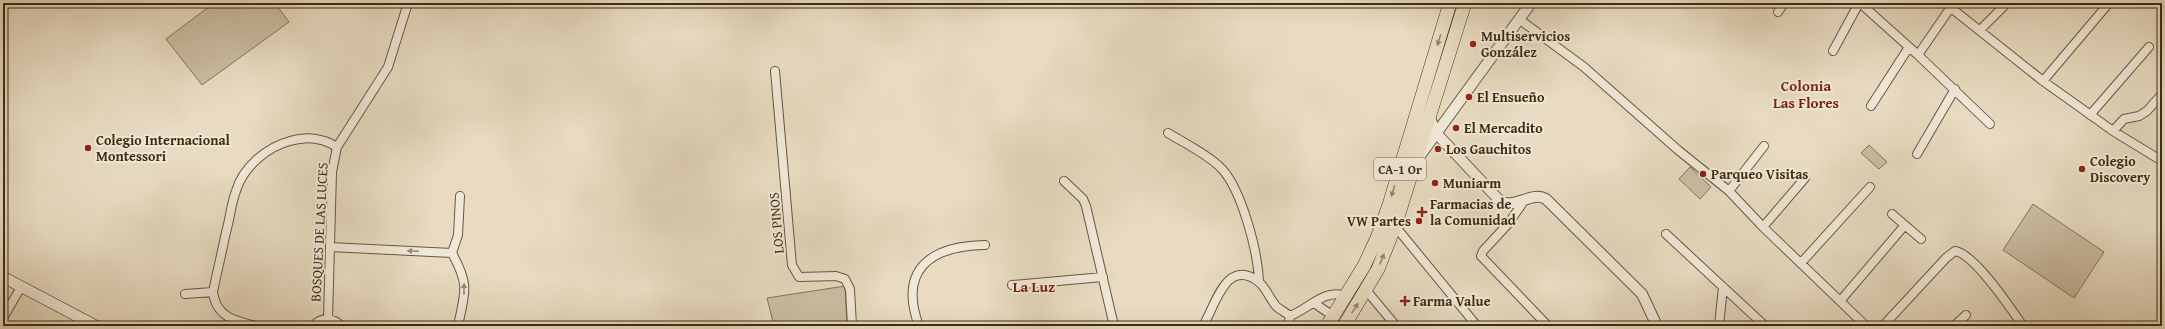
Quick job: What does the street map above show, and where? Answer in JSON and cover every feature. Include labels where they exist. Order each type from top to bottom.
[{"type":"highway","name":"CA-1 Or","points":[[1330,321],[1364,266],[1389,205],[1450,3]]},
{"type":"highway","name":"CA-1 Or","points":[[1344,326],[1378,269],[1395,226],[1465,3]]},
{"type":"main road","points":[[3,278],[96,326]]},
{"type":"street","name":"BOSQUES DE LAS LUCES","points":[[328,319],[332,172],[337,147],[388,67],[408,3]]},
{"type":"street","points":[[1416,161],[1530,3]]},
{"type":"street","points":[[1778,12],[1784,3]]},
{"type":"street","points":[[1833,51],[1860,3],[1918,54],[1990,124]]},
{"type":"street","points":[[1980,30],[2007,3]]},
{"type":"street","points":[[2043,81],[2109,3]]},
{"type":"street","points":[[1918,54],[1950,4],[2043,81],[2113,131],[2162,161]]},
{"type":"street","points":[[1519,19],[1584,67],[1678,150],[1728,191],[1762,227],[1841,300],[1866,326]]},
{"type":"street","points":[[1871,106],[1909,47]]},
{"type":"street","points":[[2090,115],[2149,47]]},
{"type":"street","name":"LOS PINOS","points":[[775,71],[792,265],[799,277],[836,276],[845,279],[850,289],[852,326]]},
{"type":"street","points":[[1917,154],[1955,89]]},
{"type":"street","points":[[2113,131],[2124,119],[2139,116],[2146,111],[2162,94]]},
{"type":"street","points":[[1430,118],[1436,133],[1501,202],[1508,204],[1539,196],[1546,199],[1642,294],[1657,326]]},
{"type":"street","points":[[1168,133],[1221,168],[1233,185],[1254,247],[1259,282]]},
{"type":"street","name":"BOSQUES DE LAS LUCES","points":[[213,292],[236,190],[251,165],[272,149],[294,140],[316,139],[329,142],[337,147]]},
{"type":"street","points":[[1728,191],[1764,146]]},
{"type":"street","points":[[1762,227],[1805,178]]},
{"type":"street","points":[[1064,181],[1083,199],[1086,206],[1114,326]]},
{"type":"street","points":[[1801,263],[1870,188]]},
{"type":"street","points":[[458,326],[466,288],[463,274],[452,253],[458,235],[460,196]]},
{"type":"street","points":[[1524,201],[1508,224],[1483,251],[1481,256],[1548,326]]},
{"type":"street","points":[[1892,214],[1921,239]]},
{"type":"street","points":[[1841,300],[1905,225]]},
{"type":"street","points":[[1395,226],[1477,326]]},
{"type":"street","points":[[1666,234],[1765,326]]},
{"type":"street","points":[[919,326],[912,303],[912,291],[922,264],[947,250],[968,245],[985,245]]},
{"type":"street","points":[[330,247],[452,253]]},
{"type":"street","points":[[1883,326],[1946,258],[1955,251],[1963,254],[1996,288],[2023,326]]},
{"type":"street","points":[[1203,326],[1226,281],[1240,276],[1248,276],[1259,282],[1277,306],[1290,316]]},
{"type":"street","points":[[1012,286],[1103,277]]},
{"type":"street","points":[[3,318],[21,287]]},
{"type":"street","points":[[1718,326],[1723,287]]},
{"type":"street","points":[[1366,290],[1396,326]]},
{"type":"street","points":[[185,294],[213,292],[215,303],[225,316],[256,326]]},
{"type":"street","points":[[1290,316],[1327,295],[1337,292],[1346,296]]},
{"type":"street","points":[[1314,303],[1330,321]]},
{"type":"street","points":[[1954,326],[1966,315]]},
{"type":"street","points":[[1288,326],[1290,316]]},
{"type":"street","points":[[313,326],[322,320],[328,319],[334,320],[341,326]]},
{"type":"shaded area","points":[[214,3],[275,3],[289,22],[202,85],[166,39]]},
{"type":"shaded area","points":[[1869,145],[1887,162],[1879,169],[1861,153]]},
{"type":"shaded area","points":[[1690,167],[1711,187],[1700,199],[1679,179]]},
{"type":"shaded area","points":[[2033,204],[2104,252],[2074,298],[2003,250]]},
{"type":"shaded area","points":[[845,286],[847,326],[774,326],[767,298]]},
{"type":"place","name":"Multiservicios González","points":[[1473,44]]},
{"type":"place","name":"El Ensueño","points":[[1469,97]]},
{"type":"place","name":"El Mercadito","points":[[1456,128]]},
{"type":"place","name":"Colegio Internacional Montessori","points":[[88,148]]},
{"type":"place","name":"Los Gauchitos","points":[[1438,149]]},
{"type":"place","name":"Colegio Discovery","points":[[2082,169]]},
{"type":"place","name":"Parqueo Visitas","points":[[1703,174]]},
{"type":"place","name":"Muniarm","points":[[1435,183]]},
{"type":"place","name":"Farmacias de la Comunidad","points":[[1422,212]]},
{"type":"place","name":"VW Partes","points":[[1419,221]]},
{"type":"place","name":"Farma Value","points":[[1405,301]]},
{"type":"district","name":"Colonia Las Flores","points":[[1806,94]]},
{"type":"district","name":"La Luz","points":[[1034,287]]}]
